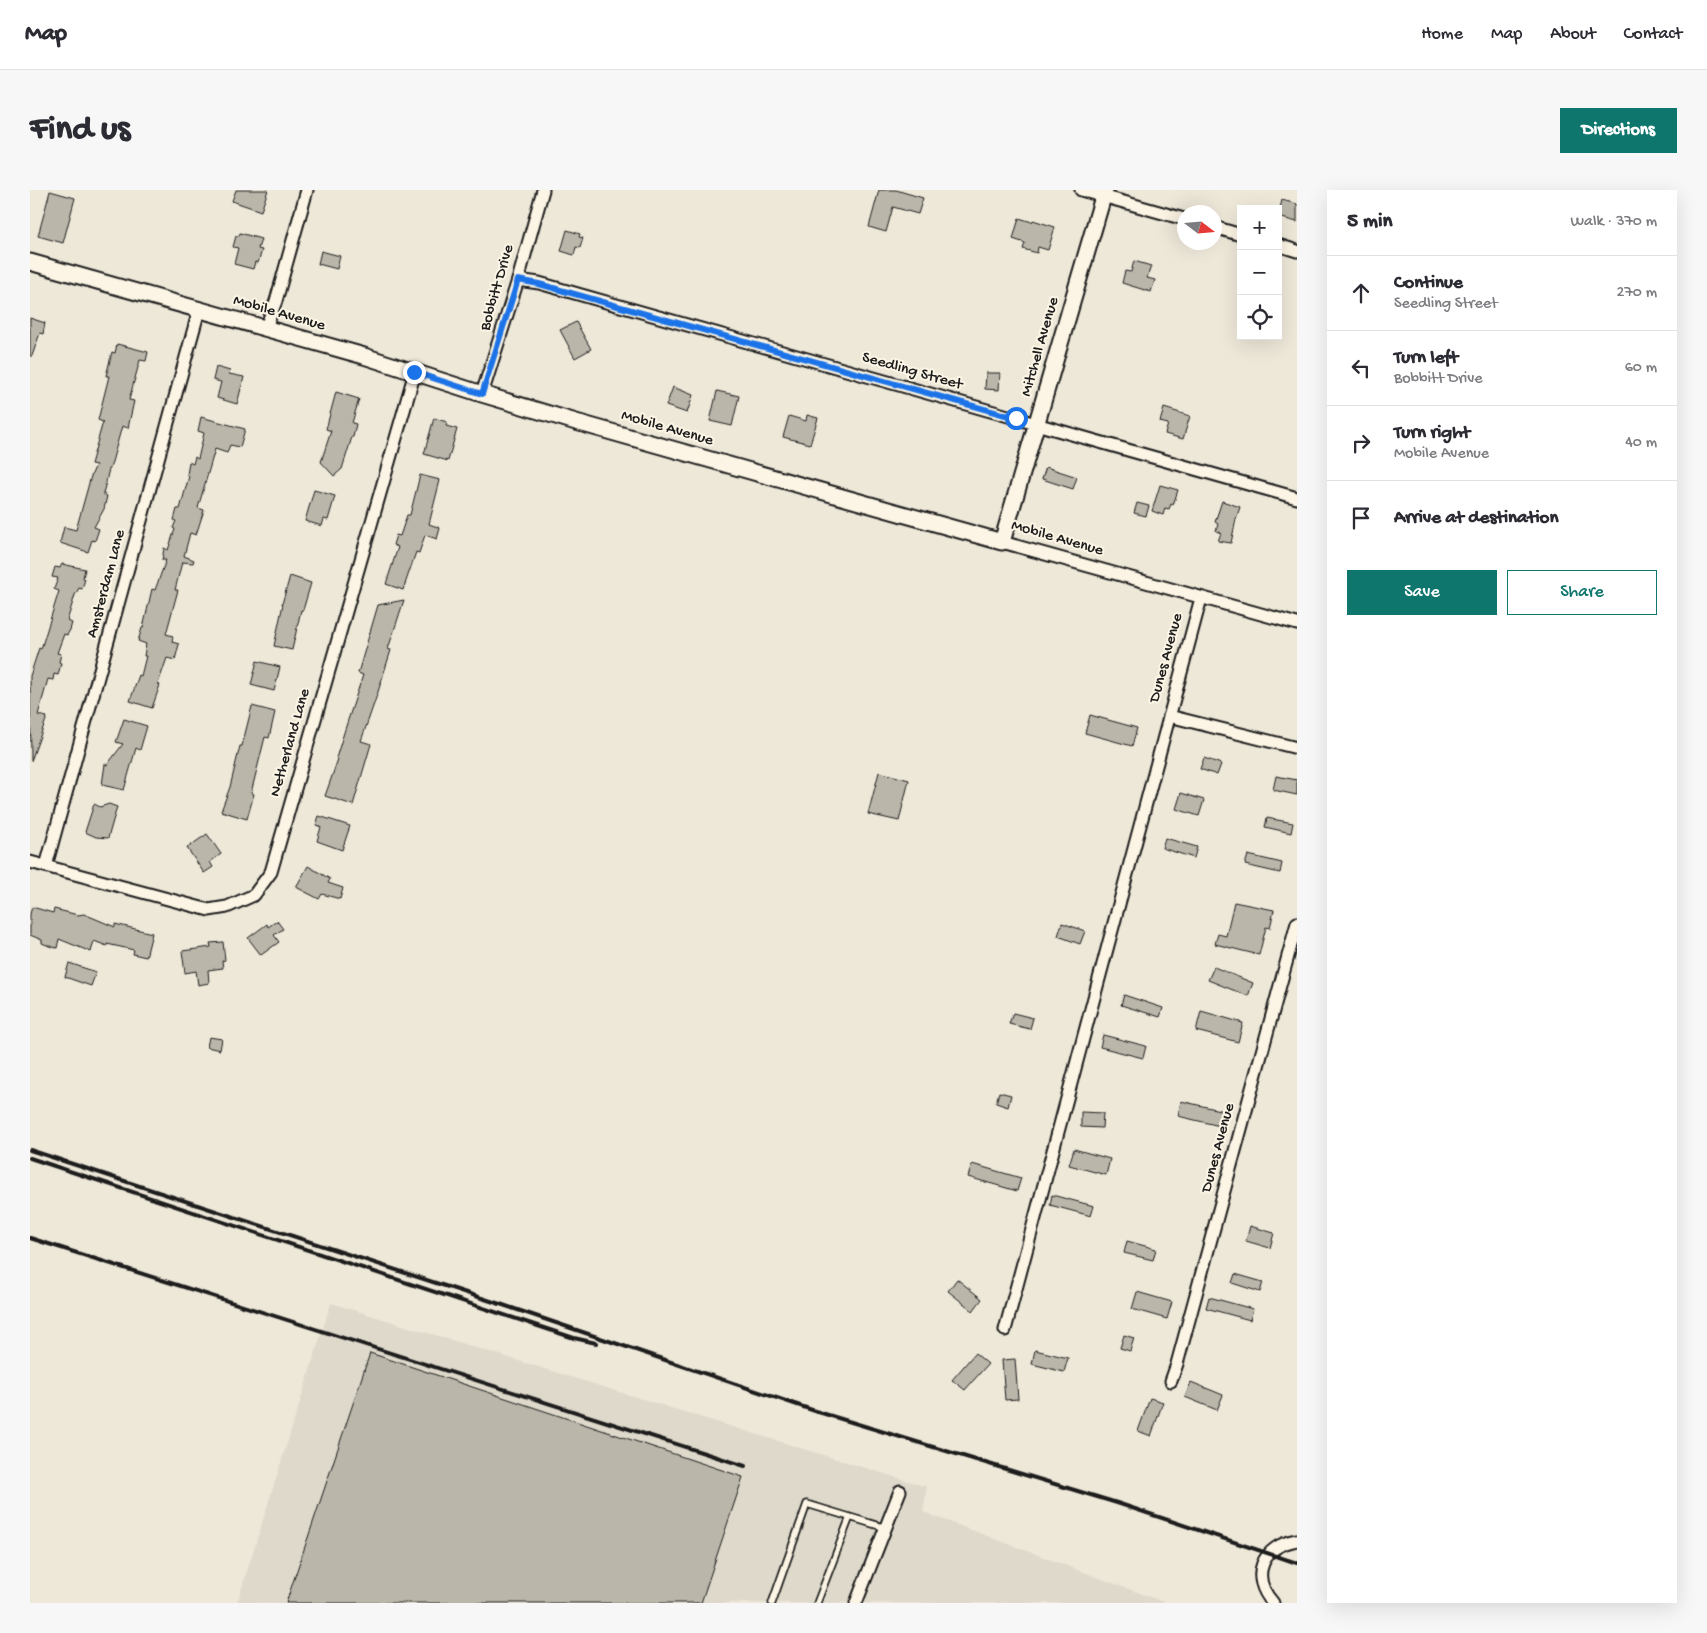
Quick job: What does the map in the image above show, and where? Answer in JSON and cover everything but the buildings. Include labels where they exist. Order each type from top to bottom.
[{"type":"street","points":[[266,327],[276,301],[307,190]]},
{"type":"street","name":"Bobbitt Drive","points":[[482,394],[518,280],[543,190]]},
{"type":"street","points":[[1081,190],[1104,193],[1177,217]]},
{"type":"street","name":"Mitchell Avenue","points":[[1002,542],[1104,193]]},
{"type":"street","points":[[1222,229],[1237,234]]},
{"type":"street","points":[[1282,246],[1297,250]]},
{"type":"street","name":"Mobile Avenue","points":[[30,262],[266,327],[576,422],[1297,624]]},
{"type":"street","name":"Seedling Street","points":[[518,280],[548,286],[1297,498]]},
{"type":"street","name":"Amsterdam Lane","points":[[46,866],[199,310]]},
{"type":"street","name":"Netherland Lane","points":[[30,862],[209,910],[227,907],[254,895],[271,872],[414,372]]},
{"type":"street","name":"Dunes Avenue","points":[[1201,598],[1169,716],[1297,748]]},
{"type":"street","points":[[1005,1330],[1169,716]]},
{"type":"street","name":"Dunes Avenue","points":[[1171,1381],[1180,1355],[1297,923]]},
{"type":"street","points":[[856,1603],[900,1492]]},
{"type":"street","points":[[1273,1603],[1265,1594],[1261,1583],[1260,1572],[1267,1553],[1276,1547],[1297,1540]]},
{"type":"lane","points":[[772,1603],[807,1504],[886,1528]]},
{"type":"lane","points":[[818,1603],[850,1517]]},
{"type":"shaded area","points":[[331,1303],[927,1487],[923,1512],[1166,1603],[237,1603]]},
{"type":"railway","points":[[30,1150],[503,1305],[815,1411],[1117,1503],[1297,1563]]},
{"type":"railway","points":[[30,1158],[574,1338],[596,1343]]},
{"type":"railway","points":[[30,1238],[745,1466]]},
{"type":"route","points":[[414,372],[482,394],[518,280],[539,284],[1016,418]]}]
